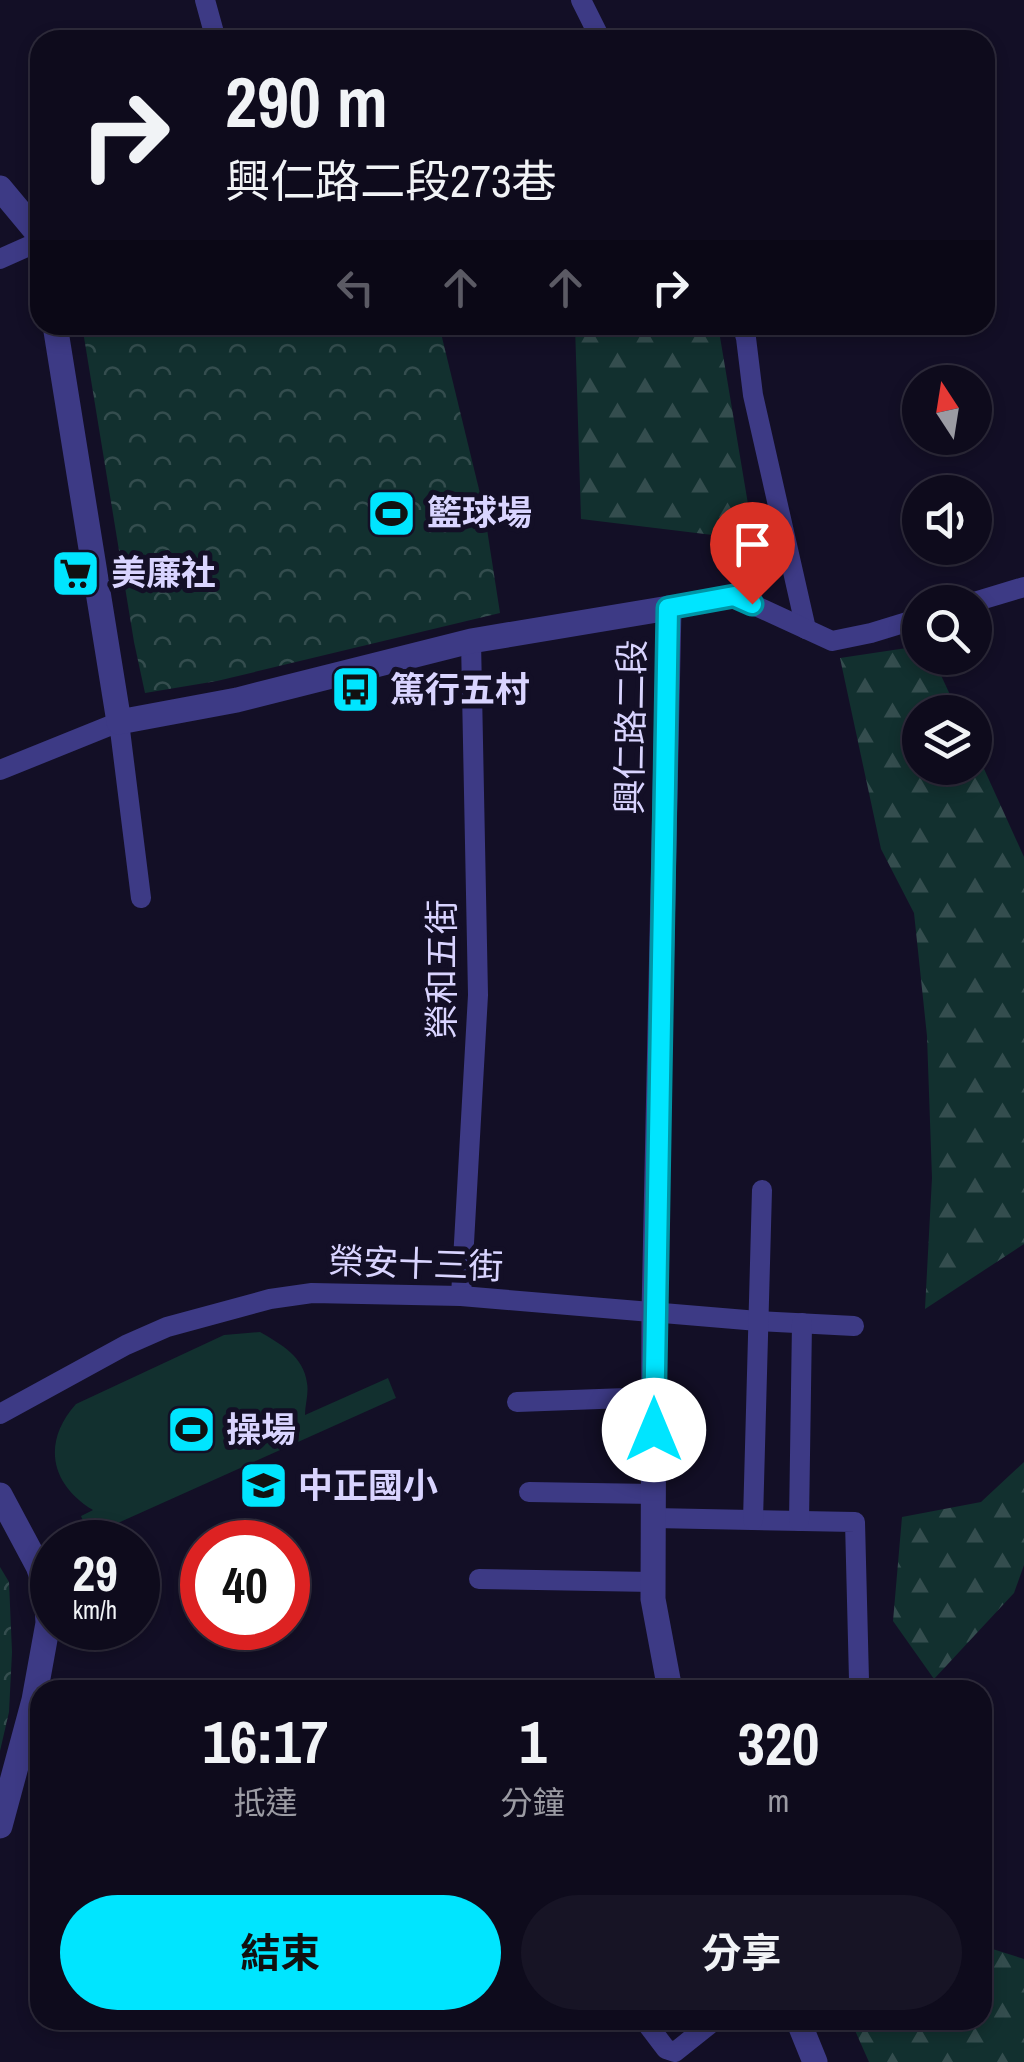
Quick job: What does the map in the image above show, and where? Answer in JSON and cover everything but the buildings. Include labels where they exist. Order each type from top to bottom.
[{"type":"street","points":[[205,0],[213,30]]},
{"type":"street","points":[[581,0],[596,30]]},
{"type":"street","points":[[0,188],[30,226]]},
{"type":"street","points":[[0,259],[30,243]]},
{"type":"street","points":[[57,335],[118,722],[141,898]]},
{"type":"street","points":[[745,335],[752,395],[806,629]]},
{"type":"street","points":[[992,597],[1024,588]]},
{"type":"street","points":[[668,608],[734,596],[832,640],[902,623]]},
{"type":"street","name":"興仁路二段","points":[[118,722],[237,700],[470,642],[668,608],[654,1312],[654,1582],[668,1680]]},
{"type":"street","name":"榮和五街","points":[[460,1296],[478,995],[470,642]]},
{"type":"street","points":[[0,770],[118,722]]},
{"type":"street","points":[[753,1520],[762,1190]]},
{"type":"street","name":"榮安十三街","points":[[0,1414],[167,1326],[270,1299],[312,1293],[460,1296],[854,1326]]},
{"type":"street","points":[[799,1522],[802,1323]]},
{"type":"street","points":[[517,1402],[654,1398]]},
{"type":"street","points":[[529,1492],[753,1520],[856,1522],[857,1680]]},
{"type":"street","points":[[0,1495],[46,1589],[48,1623],[38,1680]]},
{"type":"street","points":[[479,1579],[654,1582]]},
{"type":"street","points":[[0,1826],[30,1715]]},
{"type":"street","points":[[651,2030],[666,2050],[676,2052],[703,2030]]},
{"type":"street","points":[[802,2030],[816,2062]]},
{"type":"green space","points":[[84,335],[441,335],[484,510],[500,613],[217,681],[145,693]]},
{"type":"green space","points":[[575,335],[720,335],[754,540],[581,519]]},
{"type":"green space","points":[[902,649],[902,675],[941,675],[950,695],[902,695],[902,785],[991,785],[1024,857],[1024,1244],[925,1309],[932,1178],[927,1036],[914,913],[881,849],[840,658]]},
{"type":"green space","name":"操場","points":[[260,1332],[296,1359],[305,1374],[305,1415],[388,1378],[396,1398],[125,1520],[83,1520],[81,1516],[93,1510],[67,1488],[56,1462],[55,1447],[65,1418],[76,1404],[224,1335]]},
{"type":"green space","points":[[1024,1462],[1024,1565],[1014,1593],[934,1679],[893,1621],[902,1517],[981,1502]]},
{"type":"green space","points":[[0,1567],[9,1582],[12,1652],[9,1712],[0,1751]]},
{"type":"green space","points":[[992,1949],[1024,1959],[1024,2062],[869,2062],[855,2030],[992,2030]]},
{"type":"place","name":"籃球場","points":[[392,513]]},
{"type":"place","name":"美廉社","points":[[76,573]]},
{"type":"place","name":"篤行五村","points":[[355,690]]},
{"type":"place","name":"操場","points":[[191,1430]]},
{"type":"place","name":"中正國小","points":[[263,1486]]},
{"type":"route","points":[[654,1430],[668,608],[734,596],[752,604]]}]
